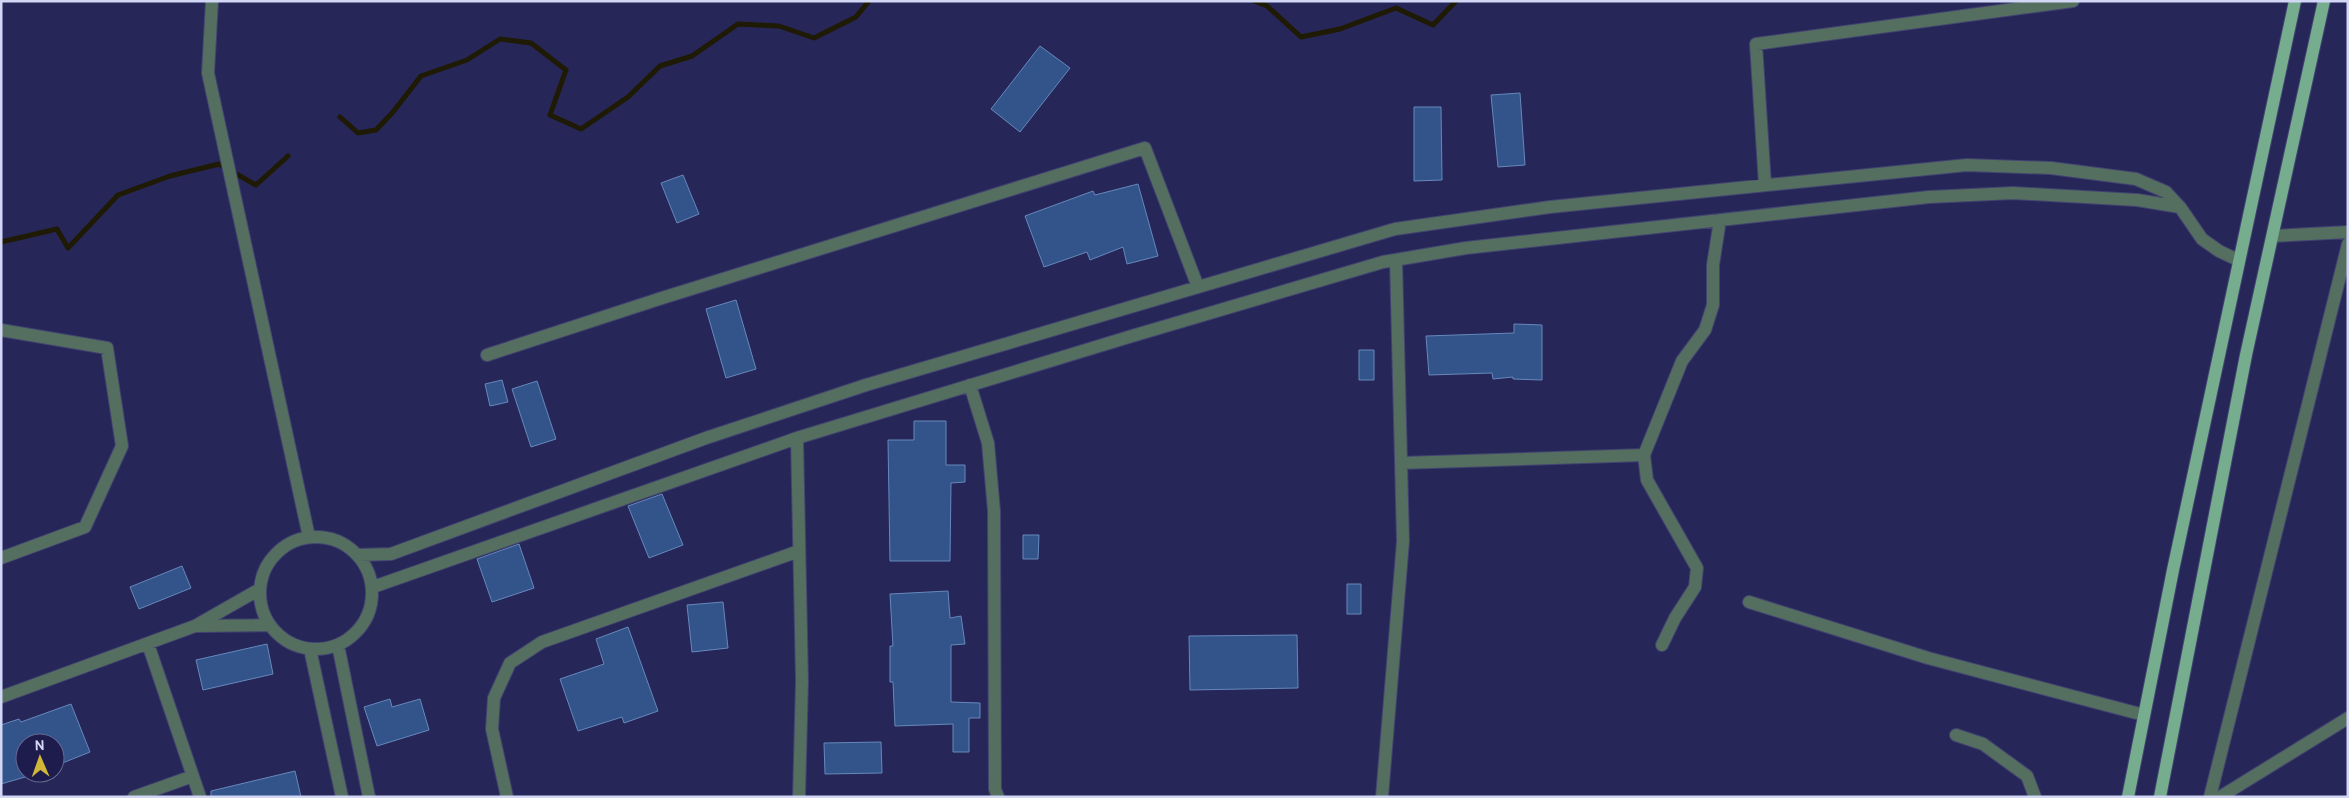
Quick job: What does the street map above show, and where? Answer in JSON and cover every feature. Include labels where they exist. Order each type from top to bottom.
[{"type":"main road","points":[[2128,797],[2238,260],[2294,1]]},
{"type":"main road","points":[[2160,797],[2246,355],[2324,1]]},
{"type":"street","points":[[212,1],[208,73],[309,537]]},
{"type":"street","points":[[1765,185],[1756,44],[2073,1]]},
{"type":"street","points":[[487,356],[671,296],[1145,148],[1198,287]]},
{"type":"street","points":[[358,555],[391,554],[744,425],[876,382],[1395,229],[1550,207],[1967,165],[2042,168],[2136,179],[2166,192],[2180,207],[2202,239],[2218,251],[2238,260]]},
{"type":"street","points":[[373,588],[796,438],[1132,336],[1396,260],[1466,248],[1929,197],[2014,193],[2137,200],[2180,207]]},
{"type":"street","points":[[1662,645],[1675,618],[1695,587],[1697,568],[1647,480],[1644,455],[1682,361],[1705,330],[1713,304],[1713,265],[1720,220]]},
{"type":"street","points":[[2273,236],[2348,232]]},
{"type":"street","points":[[2210,797],[2344,272],[2348,244]]},
{"type":"street","points":[[1382,797],[1400,600],[1403,541],[1396,260]]},
{"type":"street","points":[[1,330],[107,348],[122,446],[85,527],[1,558]]},
{"type":"street","points":[[970,385],[988,443],[994,511],[995,789],[998,797]]},
{"type":"street","points":[[796,438],[802,682],[799,797]]},
{"type":"street","points":[[1401,463],[1644,455]]},
{"type":"street","points":[[309,537],[327,538],[344,544],[358,555],[368,570],[373,588],[372,605],[365,622],[353,636],[338,645],[320,649],[301,648],[284,639],[270,626],[261,608],[260,589],[264,570],[275,554],[290,543],[309,537]]},
{"type":"street","points":[[506,797],[492,729],[494,698],[510,663],[542,642],[799,552]]},
{"type":"street","points":[[1,697],[195,626],[260,589]]},
{"type":"street","points":[[1749,602],[1928,658],[2144,715]]},
{"type":"street","points":[[195,626],[270,626]]},
{"type":"street","points":[[148,644],[200,797]]},
{"type":"street","points":[[338,645],[370,797]]},
{"type":"street","points":[[310,649],[342,797]]},
{"type":"street","points":[[2220,797],[2348,718]]},
{"type":"street","points":[[1956,735],[1983,744],[2027,776],[2035,797]]},
{"type":"street","points":[[134,797],[193,776]]},
{"type":"building","points":[[1040,46],[1070,68],[1020,132],[991,109]]},
{"type":"building","points":[[1520,93],[1525,165],[1498,167],[1491,95]]},
{"type":"building","points":[[1414,107],[1441,107],[1442,180],[1414,181]]},
{"type":"building","points":[[683,175],[699,214],[677,223],[661,183]]},
{"type":"building","points":[[1138,184],[1158,256],[1127,264],[1123,247],[1090,260],[1087,252],[1044,267],[1025,216],[1093,191],[1095,195]]},
{"type":"building","points":[[736,300],[756,369],[726,378],[706,309]]},
{"type":"building","points":[[1514,324],[1542,325],[1542,380],[1513,379],[1513,377],[1493,379],[1492,373],[1429,375],[1426,336],[1514,333]]},
{"type":"building","points":[[1359,350],[1374,350],[1374,380],[1359,380]]},
{"type":"building","points":[[502,380],[508,402],[490,406],[485,384]]},
{"type":"building","points":[[537,381],[556,439],[531,447],[512,389]]},
{"type":"building","points":[[914,421],[946,421],[946,465],[965,465],[965,482],[951,483],[950,561],[890,561],[888,440],[914,440]]},
{"type":"building","points":[[662,494],[683,545],[649,558],[628,506]]},
{"type":"building","points":[[1023,535],[1039,535],[1038,559],[1023,559]]},
{"type":"building","points":[[519,544],[534,588],[492,602],[477,559]]},
{"type":"building","points":[[182,566],[191,588],[139,609],[130,587]]},
{"type":"building","points":[[1347,584],[1361,584],[1361,614],[1347,614]]},
{"type":"building","points":[[948,591],[950,618],[961,616],[965,644],[951,645],[951,702],[980,703],[980,718],[969,718],[969,752],[953,752],[953,724],[895,726],[893,682],[890,682],[890,646],[893,646],[890,594]]},
{"type":"building","points":[[723,602],[728,648],[692,652],[687,605]]},
{"type":"building","points":[[628,627],[658,711],[624,723],[622,717],[578,731],[560,679],[604,664],[596,639]]},
{"type":"building","points":[[1297,635],[1298,688],[1190,690],[1189,636]]},
{"type":"building","points":[[267,644],[273,674],[203,690],[196,660]]},
{"type":"building","points":[[390,699],[392,707],[420,699],[429,730],[377,746],[364,707]]},
{"type":"building","points":[[71,704],[90,752],[65,762],[65,733],[15,733],[15,780],[1,784],[1,725],[19,719],[21,722]]},
{"type":"building","points":[[881,742],[882,773],[825,774],[824,743]]},
{"type":"building","points":[[295,771],[301,797],[211,797],[211,791]]},
{"type":"waterway","points":[[340,117],[358,133],[376,130],[393,112],[421,76],[467,60],[500,39],[531,43],[566,70],[550,115],[581,129],[628,97],[660,66],[692,56],[738,24],[779,26],[814,38],[856,17],[869,1]]},
{"type":"waterway","points":[[1254,1],[1267,6],[1301,37],[1340,29],[1396,8],[1433,25],[1456,1]]},
{"type":"waterway","points":[[1,242],[57,229],[68,248],[118,195],[170,176],[219,164],[256,185],[288,156]]}]
